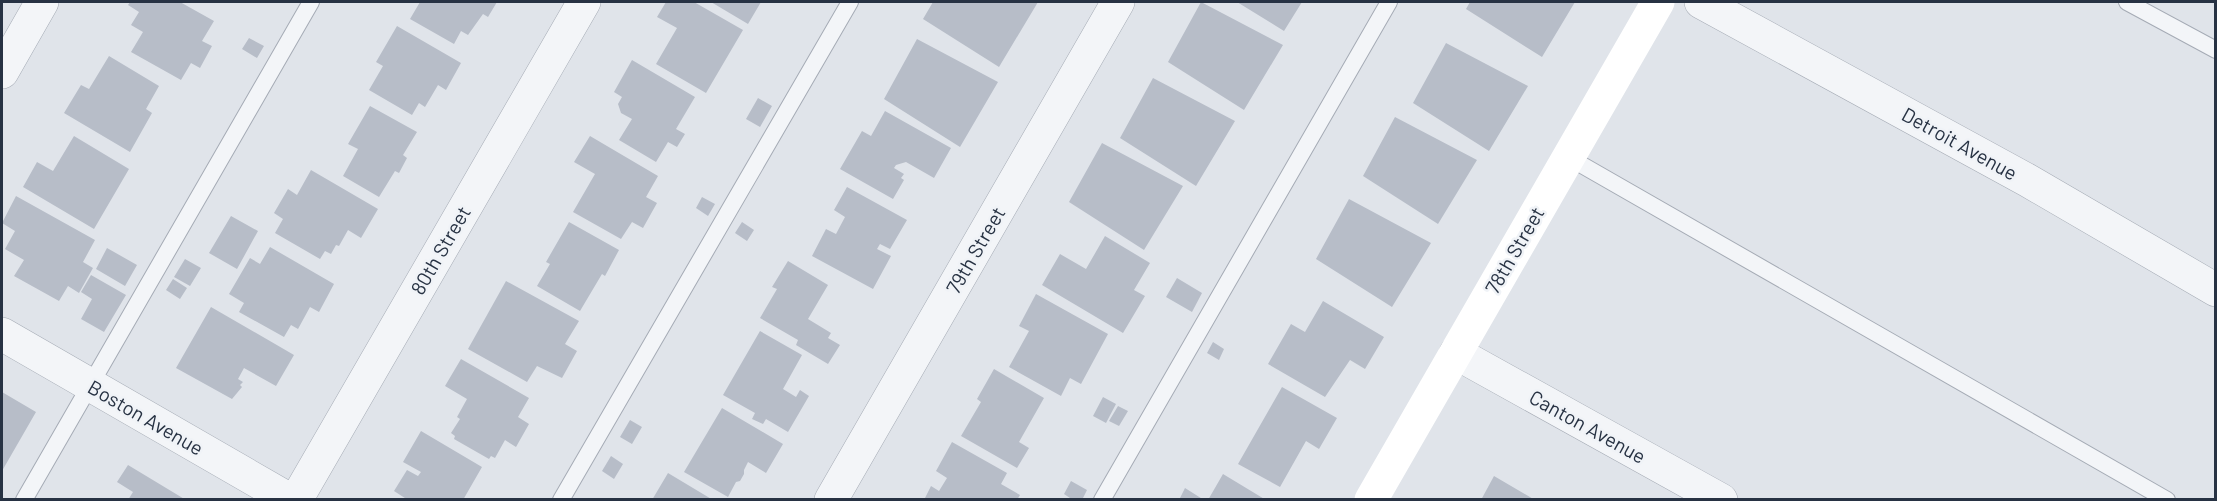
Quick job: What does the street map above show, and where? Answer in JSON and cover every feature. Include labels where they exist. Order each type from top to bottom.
[{"type":"street","points":[[2,72],[42,2]]},
{"type":"street","name":"80th Street","points":[[296,500],[584,2]]},
{"type":"street","name":"79th Street","points":[[831,500],[1119,2]]},
{"type":"street","name":"78th Street","points":[[1371,500],[1658,2]]},
{"type":"street","name":"Detroit Avenue","points":[[1701,2],[2027,180],[2216,290]]},
{"type":"street","name":"Boston Avenue","points":[[2,334],[290,500]]},
{"type":"street","name":"Canton Avenue","points":[[1456,352],[1721,500]]},
{"type":"lane","points":[[24,500],[311,2]]},
{"type":"lane","points":[[561,500],[850,2]]},
{"type":"lane","points":[[1102,500],[1389,2]]},
{"type":"lane","points":[[2127,2],[2216,50]]},
{"type":"lane","points":[[1568,157],[2167,500]]},
{"type":"building","points":[[130,2],[180,2],[214,21],[202,41],[212,46],[200,68],[191,63],[181,80],[131,52],[143,32],[131,25],[139,12],[128,5]]},
{"type":"building","points":[[420,2],[497,2],[488,17],[483,14],[468,35],[461,31],[454,44],[410,19]]},
{"type":"building","points":[[666,2],[694,2],[743,30],[706,93],[656,64],[677,28],[657,17]]},
{"type":"building","points":[[711,2],[761,2],[748,24]]},
{"type":"building","points":[[933,2],[1038,2],[999,67],[923,19]]},
{"type":"building","points":[[1201,2],[1283,45],[1244,110],[1168,62]]},
{"type":"building","points":[[1237,2],[1302,2],[1284,31]]},
{"type":"building","points":[[1470,2],[1575,2],[1542,57],[1466,9]]},
{"type":"building","points":[[397,26],[461,63],[446,90],[438,85],[425,107],[419,103],[412,115],[369,90],[383,66],[376,62]]},
{"type":"building","points":[[249,38],[264,46],[257,58],[242,49]]},
{"type":"building","points":[[917,39],[998,82],[960,147],[884,99]]},
{"type":"building","points":[[1446,43],[1528,86],[1489,151],[1413,103]]},
{"type":"building","points":[[109,56],[159,86],[146,109],[152,113],[130,152],[64,113],[81,85],[89,89]]},
{"type":"building","points":[[632,60],[695,97],[676,129],[685,134],[677,147],[668,142],[656,162],[619,140],[632,119],[621,113],[618,104],[622,97],[614,92]]},
{"type":"building","points":[[1153,78],[1235,121],[1196,186],[1120,138]]},
{"type":"building","points":[[758,98],[772,106],[760,127],[746,119]]},
{"type":"building","points":[[370,106],[417,132],[403,155],[407,158],[399,173],[395,171],[379,197],[343,176],[358,149],[348,144]]},
{"type":"building","points":[[885,111],[951,148],[934,178],[906,162],[896,165],[894,168],[904,174],[901,178],[904,180],[893,199],[840,169],[862,131],[871,136]]},
{"type":"building","points":[[1395,117],[1477,160],[1438,224],[1363,176]]},
{"type":"building","points":[[74,136],[129,169],[94,229],[23,187],[37,162],[53,171]]},
{"type":"building","points":[[590,136],[658,176],[646,197],[657,203],[643,228],[632,222],[621,239],[573,212],[595,174],[574,162]]},
{"type":"building","points":[[1102,143],[1183,186],[1144,250],[1069,202]]},
{"type":"building","points":[[311,170],[378,209],[361,238],[348,230],[339,246],[336,245],[331,254],[325,251],[320,259],[275,233],[283,219],[274,213],[288,189],[297,195]]},
{"type":"building","points":[[847,187],[907,220],[890,249],[880,244],[877,249],[891,256],[873,289],[812,256],[826,229],[836,234],[845,217],[834,210]]},
{"type":"building","points":[[16,196],[95,240],[83,262],[93,268],[79,293],[68,286],[59,301],[14,276],[24,260],[5,249],[15,231],[2,223]]},
{"type":"building","points":[[702,197],[715,204],[708,216],[696,208]]},
{"type":"building","points":[[1349,199],[1431,243],[1392,307],[1316,259]]},
{"type":"building","points":[[231,216],[258,231],[237,269],[209,253]]},
{"type":"building","points":[[569,222],[619,250],[605,276],[602,274],[580,311],[537,286],[550,264],[546,262]]},
{"type":"building","points":[[742,222],[754,230],[747,241],[735,233]]},
{"type":"building","points":[[1105,236],[1150,263],[1134,290],[1145,296],[1123,333],[1042,285],[1060,254],[1086,269]]},
{"type":"building","points":[[270,247],[334,284],[319,312],[310,307],[298,329],[291,325],[284,337],[239,312],[244,303],[229,294],[250,258],[260,264]]},
{"type":"building","points":[[107,248],[137,265],[125,286],[96,269]]},
{"type":"building","points":[[185,259],[201,268],[190,286],[174,277]]},
{"type":"building","points":[[788,261],[828,285],[808,319],[831,333],[828,338],[840,345],[828,364],[796,345],[798,340],[760,318],[777,289],[772,287]]},
{"type":"building","points":[[91,275],[126,295],[104,332],[81,319],[92,299],[81,292]]},
{"type":"building","points":[[1177,278],[1202,293],[1192,312],[1166,297]]},
{"type":"building","points":[[173,279],[187,288],[180,299],[166,290]]},
{"type":"building","points":[[506,281],[579,321],[565,344],[577,351],[562,378],[537,366],[527,382],[468,349]]},
{"type":"building","points":[[1036,294],[1108,334],[1081,384],[1070,378],[1061,396],[1009,367],[1029,331],[1019,326]]},
{"type":"building","points":[[1323,301],[1384,337],[1365,369],[1350,360],[1325,397],[1268,364],[1291,324],[1305,332]]},
{"type":"building","points":[[211,307],[294,355],[276,386],[244,368],[238,379],[243,382],[240,385],[242,387],[232,399],[176,368]]},
{"type":"building","points":[[760,331],[802,355],[783,389],[796,397],[800,390],[809,396],[788,432],[766,419],[763,424],[752,419],[755,413],[723,395]]},
{"type":"building","points":[[1213,342],[1224,349],[1219,360],[1207,353]]},
{"type":"building","points":[[461,359],[529,398],[518,417],[529,424],[516,447],[505,440],[495,458],[491,456],[489,459],[454,439],[455,436],[451,433],[460,419],[457,417],[467,399],[445,386]]},
{"type":"building","points":[[994,369],[1044,398],[1019,442],[1029,448],[1017,468],[961,436],[981,402],[977,399]]},
{"type":"building","points":[[1282,387],[1337,418],[1319,449],[1306,441],[1280,487],[1238,464]]},
{"type":"building","points":[[2,392],[36,412],[2,471]]},
{"type":"building","points":[[1103,397],[1116,404],[1106,423],[1093,416]]},
{"type":"building","points":[[1118,406],[1128,411],[1119,426],[1109,421]]},
{"type":"building","points":[[722,408],[783,444],[766,473],[748,462],[740,481],[736,482],[728,497],[684,472]]},
{"type":"building","points":[[630,420],[642,427],[632,444],[620,437]]},
{"type":"building","points":[[421,431],[482,467],[463,500],[408,500],[394,491],[407,470],[418,476],[421,472],[403,462]]},
{"type":"building","points":[[952,442],[1007,473],[1001,484],[1020,495],[1017,500],[924,500],[931,486],[939,491],[947,478],[936,471]]},
{"type":"building","points":[[611,456],[623,464],[614,479],[602,471]]},
{"type":"building","points":[[128,465],[186,500],[128,500],[133,492],[117,482]]},
{"type":"building","points":[[668,473],[713,500],[652,500]]},
{"type":"building","points":[[1223,474],[1266,500],[1208,500]]},
{"type":"building","points":[[1494,476],[1535,500],[1481,500]]},
{"type":"building","points":[[1071,481],[1087,490],[1082,500],[1073,500],[1064,494]]},
{"type":"building","points":[[1185,488],[1204,500],[1179,500]]}]
